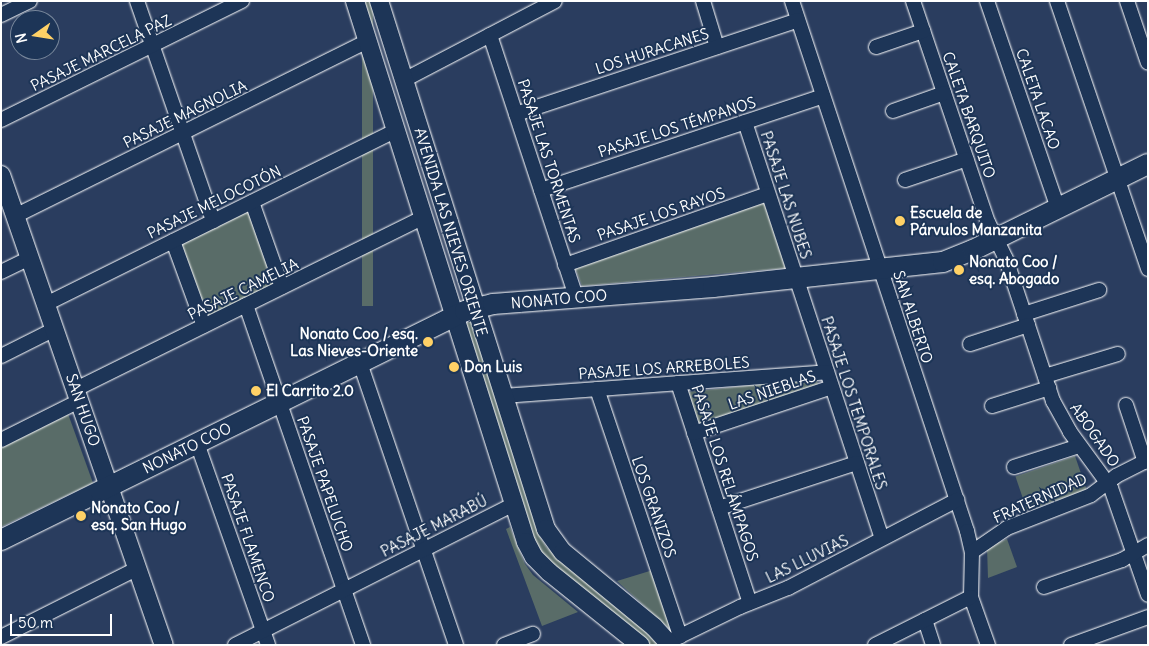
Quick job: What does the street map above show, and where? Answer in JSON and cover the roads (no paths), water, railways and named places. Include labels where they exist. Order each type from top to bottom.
[{"type":"main road","name":"NONATO COO","points":[[1,540],[456,315],[475,308],[493,304],[576,297],[713,288],[943,262],[997,238],[1148,164]]},
{"type":"street","points":[[1,16],[15,5],[30,1]]},
{"type":"street","points":[[137,1],[213,221]]},
{"type":"street","name":"PASAJE MARCELA PAZ","points":[[1,120],[242,1]]},
{"type":"street","name":"AVENIDA LAS NIEVES ORIENTE","points":[[356,1],[530,550],[541,565],[640,645]]},
{"type":"street","name":"AVENIDA LAS NIEVES ORIENTE","points":[[379,1],[503,396],[550,537],[563,552],[673,641]]},
{"type":"street","points":[[404,80],[555,1]]},
{"type":"street","points":[[703,1],[718,47]]},
{"type":"street","name":"SAN ALBERTO","points":[[792,1],[957,500],[972,552],[971,596],[988,645]]},
{"type":"street","name":"CALETA LACAO","points":[[987,1],[1058,208]]},
{"type":"street","points":[[1057,1],[1148,269]]},
{"type":"street","points":[[1127,1],[1148,63]]},
{"type":"street","name":"CALETA BARQUITO","points":[[914,2],[988,222],[997,238]]},
{"type":"street","name":"LOS HURACANES","points":[[516,114],[798,20]]},
{"type":"street","points":[[876,48],[923,31]]},
{"type":"street","name":"PASAJE LAS TORMENTAS","points":[[490,35],[576,297]]},
{"type":"street","name":"PASAJE MAGNOLIA","points":[[16,216],[368,41]]},
{"type":"street","points":[[893,111],[944,93]]},
{"type":"street","name":"PASAJE LOS TÉMPANOS","points":[[541,190],[823,96]]},
{"type":"street","name":"PASAJE LAS NUBES","points":[[744,122],[796,278]]},
{"type":"street","name":"PASAJE MELOCOTÓN","points":[[46,304],[396,130]]},
{"type":"street","points":[[905,180],[967,159]]},
{"type":"street","name":"SAN HUGO","points":[[1,175],[138,568],[160,643]]},
{"type":"street","name":"PASAJE LOS RAYOS","points":[[565,264],[768,194]]},
{"type":"street","points":[[252,202],[282,287]]},
{"type":"street","name":"PASAJE CAMELIA","points":[[1,440],[78,395],[204,326],[424,217]]},
{"type":"street","name":"ABOGADO","points":[[997,238],[1058,413],[1080,446],[1108,482],[1148,595]]},
{"type":"street","points":[[173,241],[204,326]]},
{"type":"street","points":[[1,272],[30,258]]},
{"type":"street","name":"PASAJE LOS TEMPORALES","points":[[796,278],[882,538]]},
{"type":"street","points":[[970,344],[1098,290]]},
{"type":"street","name":"PASAJE PAPELUCHO","points":[[246,305],[363,645]]},
{"type":"street","points":[[1,356],[55,330]]},
{"type":"street","points":[[992,406],[1118,354]]},
{"type":"street","points":[[360,363],[456,645]]},
{"type":"street","name":"PASAJE LOS ARREBOLES","points":[[503,396],[827,372]]},
{"type":"street","name":"PASAJE LOS RELÁMPAGOS","points":[[678,383],[750,602]]},
{"type":"street","name":"LAS NIEBLAS","points":[[694,433],[832,387]]},
{"type":"street","name":"LOS GRANIZOS","points":[[597,389],[673,641]]},
{"type":"street","points":[[1126,404],[1146,461]]},
{"type":"street","name":"PASAJE FLAMENCO","points":[[197,443],[268,645]]},
{"type":"street","points":[[1014,467],[1080,446]]},
{"type":"street","name":"FRATERNIDAD","points":[[972,552],[1007,528],[1091,495],[1108,482],[1146,461]]},
{"type":"street","points":[[719,508],[857,463]]},
{"type":"street","name":"LAS LLUVIAS","points":[[673,641],[750,602],[788,588],[870,547],[882,538],[957,500]]},
{"type":"street","name":"PASAJE MARABÚ","points":[[235,645],[514,504]]},
{"type":"street","points":[[1044,587],[1122,560],[1148,545]]},
{"type":"street","points":[[9,638],[138,568]]},
{"type":"street","points":[[879,644],[971,596]]},
{"type":"street","points":[[1071,645],[1148,617]]},
{"type":"street","points":[[925,620],[933,645]]},
{"type":"street","points":[[504,645],[533,634]]},
{"type":"place","name":"Escuela de Párvulos Manzanita","points":[[900,221]]},
{"type":"place","name":"Nonato Coo / esq. Abogado","points":[[959,270]]},
{"type":"place","name":"Nonato Coo / esq. Las Nieves-Oriente","points":[[428,342]]},
{"type":"place","name":"Don Luis","points":[[454,367]]},
{"type":"place","name":"El Carrito 2.0","points":[[256,391]]},
{"type":"place","name":"Nonato Coo / esq. San Hugo","points":[[81,516]]}]
